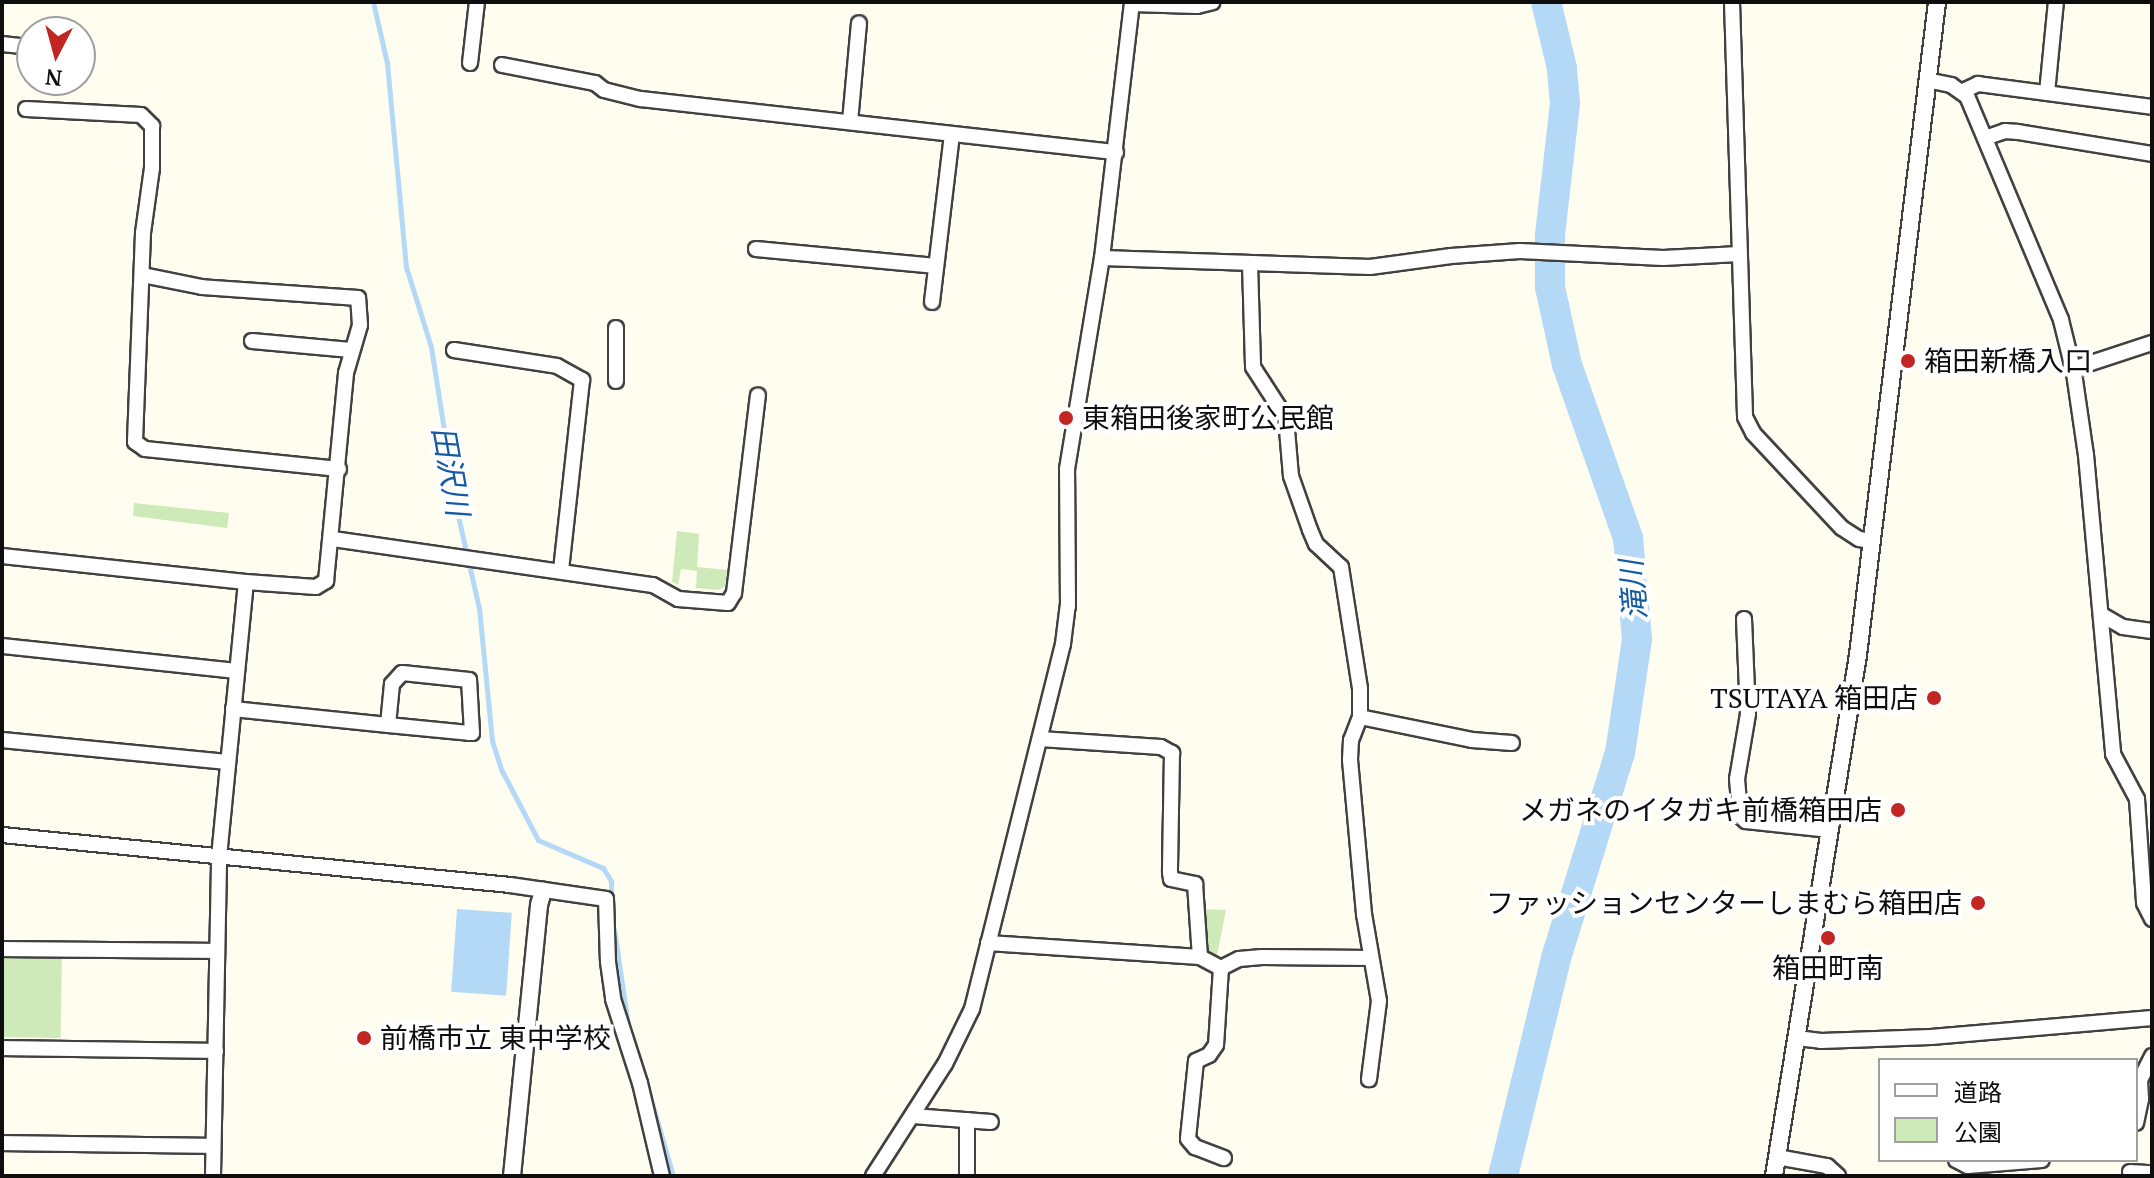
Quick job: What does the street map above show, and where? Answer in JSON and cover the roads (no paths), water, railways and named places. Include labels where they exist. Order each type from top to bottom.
[{"type":"street","points":[[470,63],[477,2]]},
{"type":"street","points":[[873,1176],[945,1064],[972,1009],[1066,625],[1067,469],[1102,258],[1132,3],[1197,6],[1213,2]]},
{"type":"street","points":[[1732,2],[1741,219],[1743,408],[1748,425],[1842,528],[1859,539],[1872,541]]},
{"type":"street","points":[[1774,1176],[1830,830],[1872,541],[1937,2]]},
{"type":"street","points":[[2047,93],[2056,2]]},
{"type":"street","points":[[850,122],[859,23]]},
{"type":"street","points":[[502,65],[595,83],[604,90],[641,99],[1116,152]]},
{"type":"street","points":[[1927,80],[1963,91],[1978,84],[2152,107]]},
{"type":"street","points":[[1963,91],[2053,295],[2074,373],[2102,615],[2113,754],[2137,799],[2144,903],[2152,919]]},
{"type":"street","points":[[26,109],[141,115],[150,120],[152,168],[146,206],[133,437],[139,446],[339,469]]},
{"type":"street","points":[[1985,138],[2005,131],[2018,132],[2152,154]]},
{"type":"street","points":[[932,302],[952,134]]},
{"type":"street","points":[[756,249],[936,266]]},
{"type":"street","points":[[1102,258],[1370,267],[1451,256],[1528,251],[1663,258],[1739,254]]},
{"type":"street","points":[[1250,264],[1253,367],[1286,418],[1291,476],[1316,544],[1341,567],[1360,689],[1360,717],[1351,740],[1350,760],[1371,958],[1379,1001],[1369,1079]]},
{"type":"street","points":[[2,556],[246,582],[320,586],[328,575],[351,350],[360,325],[358,298],[202,287],[143,275]]},
{"type":"street","points":[[616,328],[616,381]]},
{"type":"street","points":[[252,341],[351,350]]},
{"type":"street","points":[[2074,373],[2082,366],[2152,343]]},
{"type":"street","points":[[454,350],[557,366],[582,380],[561,570]]},
{"type":"street","points":[[333,539],[653,585],[678,599],[722,604],[732,599],[758,395]]},
{"type":"street","points":[[213,1176],[219,857],[246,582]]},
{"type":"street","points":[[2102,615],[2123,627],[2152,631]]},
{"type":"street","points":[[1744,619],[1748,714],[1737,779],[1740,816],[1746,821],[1830,830]]},
{"type":"street","points":[[2,646],[237,671]]},
{"type":"street","points":[[233,709],[388,725],[472,733],[469,680],[402,673],[392,684],[388,725]]},
{"type":"street","points":[[1360,717],[1472,740],[1512,743]]},
{"type":"street","points":[[1040,739],[1161,747],[1172,753],[1170,872],[1171,879],[1195,884],[1200,957]]},
{"type":"street","points":[[2,740],[228,762]]},
{"type":"street","points":[[2,835],[606,899],[611,990],[662,1176]]},
{"type":"street","points":[[512,1176],[543,891]]},
{"type":"street","points":[[988,943],[1200,957],[1221,968]]},
{"type":"street","points":[[2,949],[217,951]]},
{"type":"street","points":[[1221,968],[1239,959],[1262,957],[1371,958]]},
{"type":"street","points":[[1221,968],[1216,1045],[1209,1055],[1196,1061],[1188,1139],[1195,1147],[1224,1155],[1222,1176]]},
{"type":"street","points":[[1797,1038],[1821,1041],[1931,1037],[2152,1018]]},
{"type":"street","points":[[2,1048],[216,1051]]},
{"type":"street","points":[[2138,1118],[2147,1097],[2138,1079],[2152,1056]]},
{"type":"street","points":[[913,1116],[991,1122]]},
{"type":"street","points":[[967,1120],[967,1176]]},
{"type":"street","points":[[2,1143],[213,1146]]},
{"type":"street","points":[[1777,1157],[1827,1166],[1838,1176]]},
{"type":"street","points":[[1960,1162],[1968,1166],[2017,1162]]},
{"type":"street","points":[[2130,1169],[2152,1173]]},
{"type":"water","points":[[457,909],[512,913],[506,996],[451,992]]},
{"type":"waterway","name":"田沢川","points":[[373,2],[387,63],[406,267],[431,347],[456,507],[479,608],[492,741],[502,771],[538,840],[603,868],[611,881],[611,891]]},
{"type":"waterway","name":"滝川","points":[[1503,1176],[1556,958],[1620,753],[1637,639],[1628,538],[1567,365],[1550,287],[1550,235],[1565,104],[1562,68],[1546,2]]},
{"type":"waterway","name":"田沢川","points":[[614,929],[628,1025]]},
{"type":"waterway","name":"田沢川","points":[[638,1054],[673,1176]]},
{"type":"place","name":"箱田新橋入口","points":[[1908,361]]},
{"type":"place","name":"東箱田後家町公民館","points":[[1066,418]]},
{"type":"place","name":"TSUTAYA 箱田店","points":[[1934,698]]},
{"type":"place","name":"メガネのイタガキ前橋箱田店","points":[[1898,810]]},
{"type":"place","name":"ファッションセンターしまむら箱田店","points":[[1978,903]]},
{"type":"place","name":"箱田町南","points":[[1828,938]]},
{"type":"place","name":"前橋市立 東中学校","points":[[364,1038]]}]
